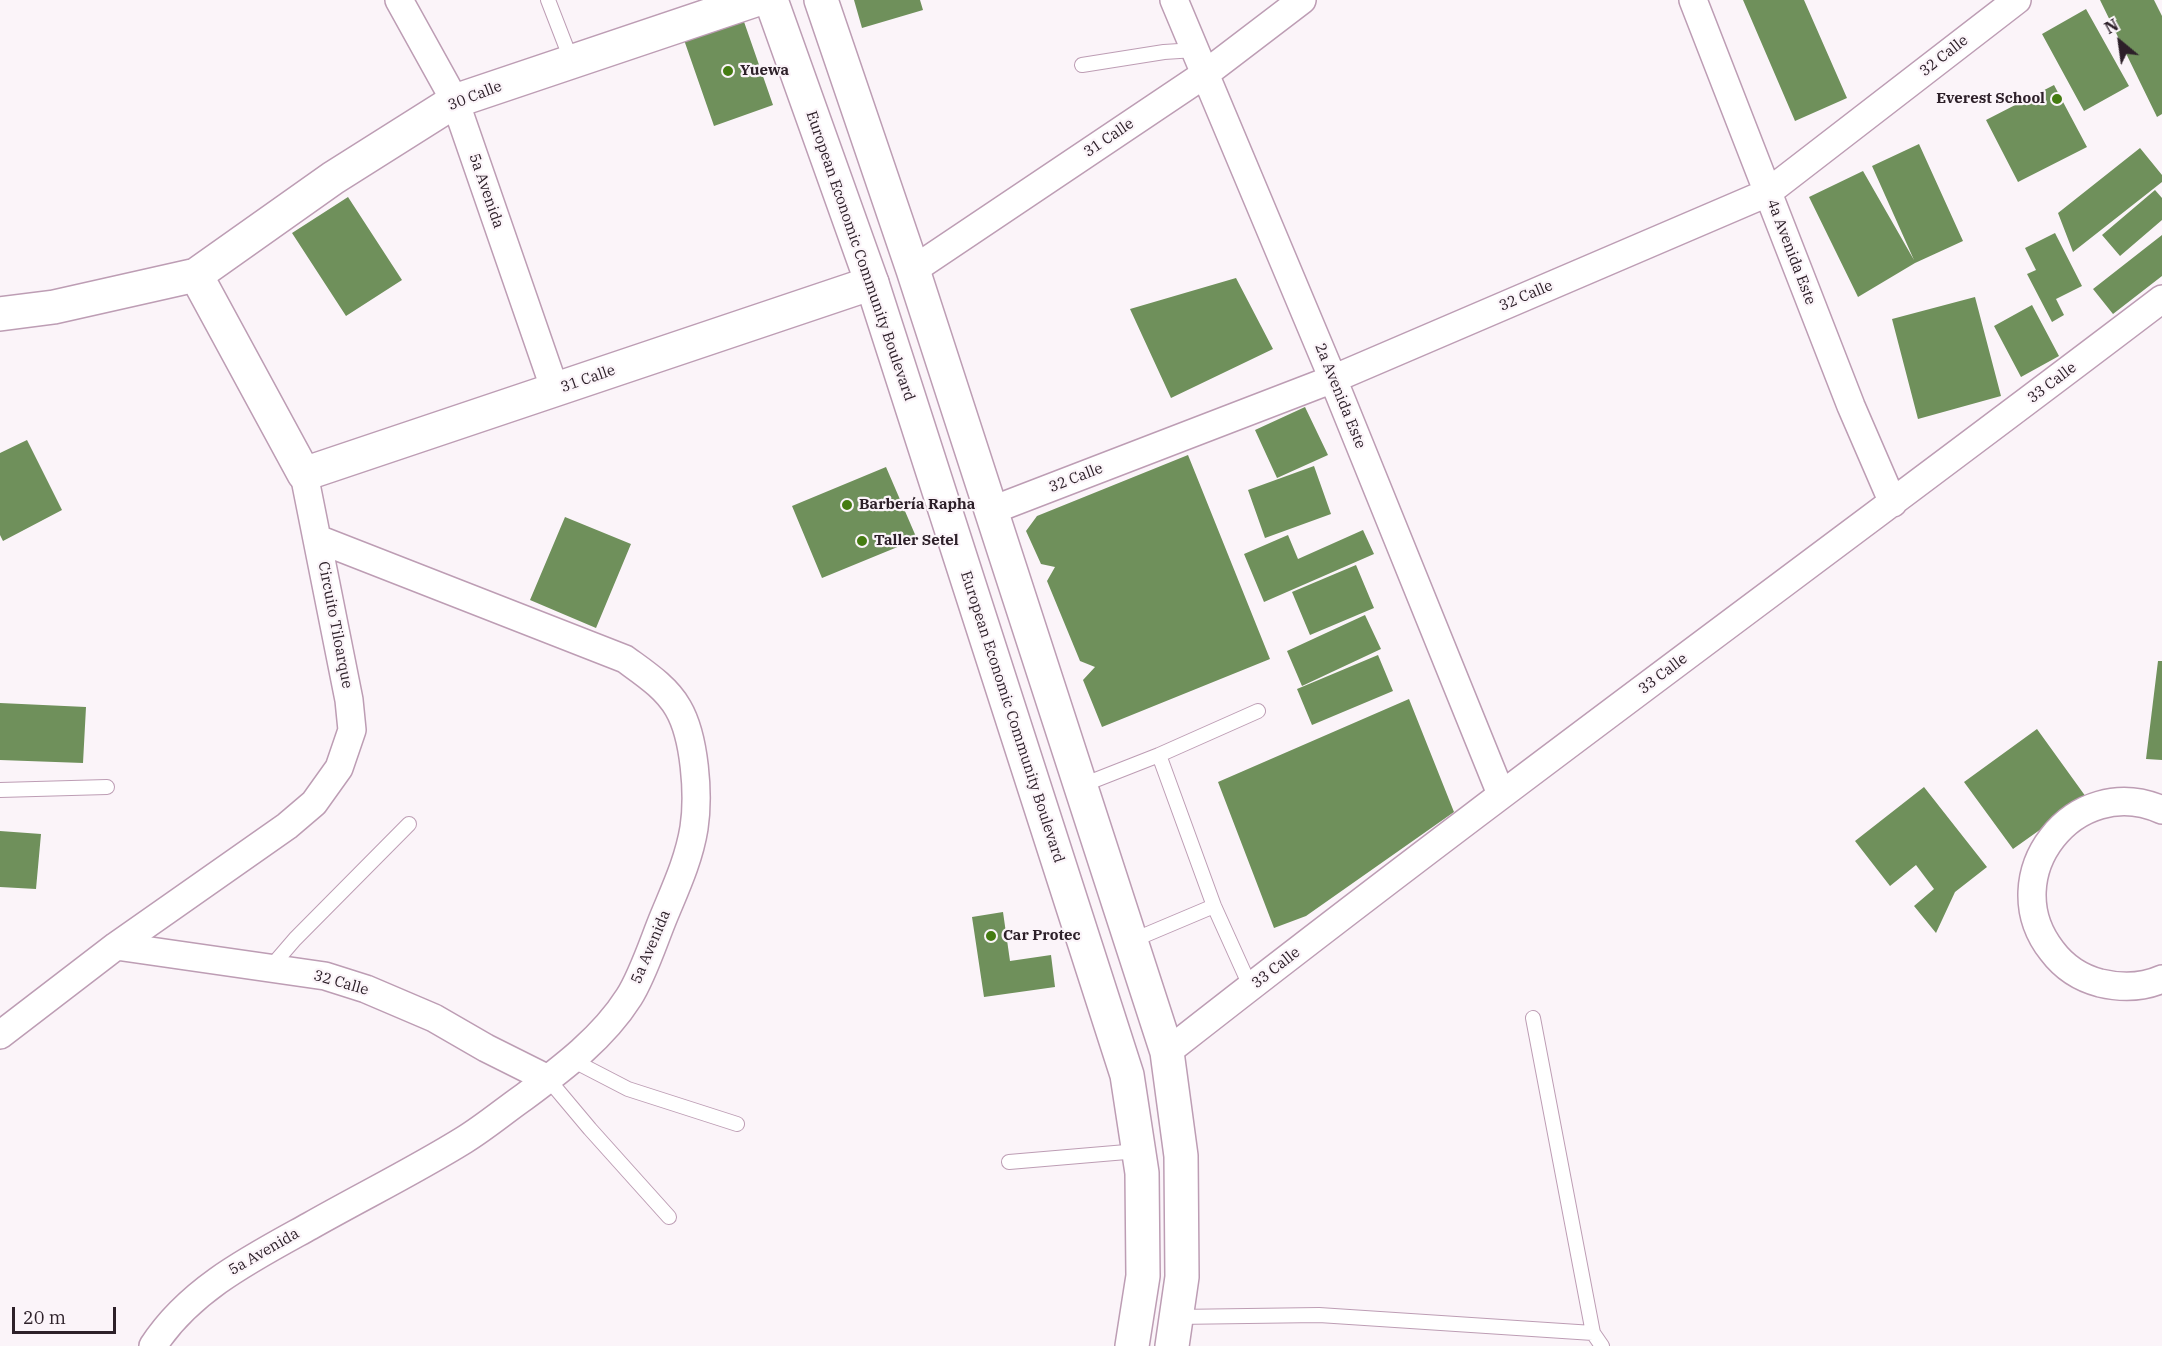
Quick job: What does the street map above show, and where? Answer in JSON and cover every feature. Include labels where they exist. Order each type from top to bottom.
[{"type":"main road","name":"30 Calle","points":[[196,275],[333,178],[455,101],[754,0]]},
{"type":"main road","name":"European Economic Community Boulevard","points":[[771,0],[872,284],[1127,1075],[1142,1173],[1143,1276],[1132,1346]]},
{"type":"main road","points":[[821,0],[913,270],[1167,1052],[1181,1156],[1182,1277],[1174,1332]]},
{"type":"main road","points":[[0,314],[54,307],[196,275]]},
{"type":"main road","name":"Circuito Tiloarque","points":[[196,275],[304,474]]},
{"type":"main road","name":"31 Calle","points":[[304,474],[872,284]]},
{"type":"street","name":"5a Avenida","points":[[399,0],[455,101],[555,390]]},
{"type":"street","name":"2a Avenida Este","points":[[1174,0],[1333,379],[1501,794]]},
{"type":"street","name":"31 Calle","points":[[913,270],[1200,62],[1302,0]]},
{"type":"street","name":"4a Avenida Este","points":[[1694,0],[1851,406],[1893,503]]},
{"type":"street","name":"32 Calle","points":[[990,511],[1333,379],[1767,193],[2017,0]]},
{"type":"street","name":"33 Calle","points":[[1167,1052],[1501,794],[1893,503],[2162,299]]},
{"type":"street","name":"Circuito Tiloarque","points":[[0,1035],[116,946],[287,826],[314,803],[339,768],[352,730],[349,700],[304,474]]},
{"type":"street","name":"5a Avenida","points":[[153,1346],[165,1327],[190,1302],[222,1277],[465,1139],[572,1060],[606,1028],[631,995],[690,851],[696,811],[695,771],[690,741],[678,709],[657,682],[625,659],[318,539]]},
{"type":"street","points":[[2162,810],[2150,804],[2120,801],[2092,807],[2066,822],[2045,846],[2033,876],[2032,908],[2042,938],[2061,963],[2088,980],[2119,988],[2151,984],[2162,979]]},
{"type":"street","name":"32 Calle","points":[[116,946],[325,976],[366,988],[434,1017],[486,1048],[548,1079]]},
{"type":"lane","points":[[548,0],[572,62]]},
{"type":"lane","points":[[1082,65],[1164,52],[1200,62]]},
{"type":"lane","points":[[1080,786],[1159,755],[1258,711]]},
{"type":"lane","points":[[1159,755],[1214,906],[1251,988]]},
{"type":"lane","points":[[0,790],[107,787]]},
{"type":"lane","points":[[270,968],[295,939],[409,824]]},
{"type":"lane","points":[[1131,941],[1214,906]]},
{"type":"lane","points":[[1533,1018],[1593,1333],[1602,1346]]},
{"type":"lane","points":[[572,1060],[628,1089],[737,1124]]},
{"type":"lane","points":[[548,1079],[590,1130],[669,1217]]},
{"type":"lane","points":[[1009,1162],[1138,1151]]},
{"type":"lane","points":[[1174,1332],[1319,1316],[1593,1333]]},
{"type":"building","points":[[854,0],[920,0],[923,10],[862,28]]},
{"type":"building","points":[[1743,0],[1804,0],[1847,98],[1795,121]]},
{"type":"building","points":[[2100,0],[2154,0],[2162,16],[2162,114],[2157,117]]},
{"type":"building","points":[[2086,9],[2129,86],[2084,111],[2042,34]]},
{"type":"building","name":"Yuewa","points":[[742,16],[773,105],[714,126],[683,37]]},
{"type":"building","points":[[2054,85],[2087,147],[2018,182],[1986,120]]},
{"type":"building","points":[[1919,144],[1963,241],[1915,263],[1858,297],[1809,197],[1863,171],[1914,260],[1872,166]]},
{"type":"building","points":[[2140,148],[2162,175],[2162,182],[2073,252],[2058,213]]},
{"type":"building","points":[[2155,190],[2162,198],[2162,220],[2120,256],[2102,235]]},
{"type":"building","points":[[348,197],[402,280],[346,316],[292,233]]},
{"type":"building","points":[[2055,233],[2082,286],[2056,299],[2064,315],[2052,322],[2027,274],[2036,270],[2025,248]]},
{"type":"building","points":[[2162,235],[2162,276],[2113,314],[2093,289]]},
{"type":"building","points":[[1236,278],[1273,349],[1171,398],[1130,309]]},
{"type":"building","points":[[1975,297],[2001,396],[1918,419],[1892,319]]},
{"type":"building","points":[[2032,305],[2059,356],[2021,377],[1994,326]]},
{"type":"building","points":[[1305,407],[1328,455],[1277,478],[1255,430]]},
{"type":"building","points":[[27,440],[62,510],[3,541],[0,535],[0,453]]},
{"type":"building","points":[[1188,455],[1270,659],[1102,727],[1083,680],[1095,667],[1080,661],[1047,581],[1055,567],[1041,564],[1026,531],[1037,516]]},
{"type":"building","points":[[1314,466],[1331,514],[1265,538],[1248,490]]},
{"type":"building","points":[[886,467],[917,539],[822,578],[792,506]]},
{"type":"building","points":[[565,517],[631,544],[596,628],[530,600]]},
{"type":"building","points":[[1363,530],[1374,554],[1264,602],[1244,554],[1288,535],[1298,559]]},
{"type":"building","points":[[1356,565],[1374,608],[1310,635],[1292,592]]},
{"type":"building","points":[[1365,615],[1381,649],[1302,686],[1287,651]]},
{"type":"building","points":[[1378,655],[1393,691],[1312,725],[1297,689]]},
{"type":"building","points":[[2158,661],[2162,661],[2162,760],[2146,759]]},
{"type":"building","points":[[1409,699],[1454,812],[1306,916],[1274,928],[1218,782]]},
{"type":"building","points":[[0,703],[86,707],[83,763],[0,760]]},
{"type":"building","points":[[2037,729],[2086,797],[2013,849],[1964,782]]},
{"type":"building","points":[[1924,787],[1987,867],[1955,892],[1936,933],[1914,906],[1934,889],[1916,865],[1890,886],[1855,841]]},
{"type":"building","points":[[0,831],[41,834],[36,889],[0,887]]},
{"type":"building","name":"Car Protec","points":[[1003,912],[1010,961],[1051,955],[1055,987],[984,997],[972,917]]},
{"type":"place","name":"Yuewa","points":[[728,71]]},
{"type":"place","name":"Everest School","points":[[2057,99]]},
{"type":"place","name":"Barbería Rapha","points":[[847,505]]},
{"type":"place","name":"Taller Setel","points":[[862,541]]},
{"type":"place","name":"Car Protec","points":[[991,936]]}]
